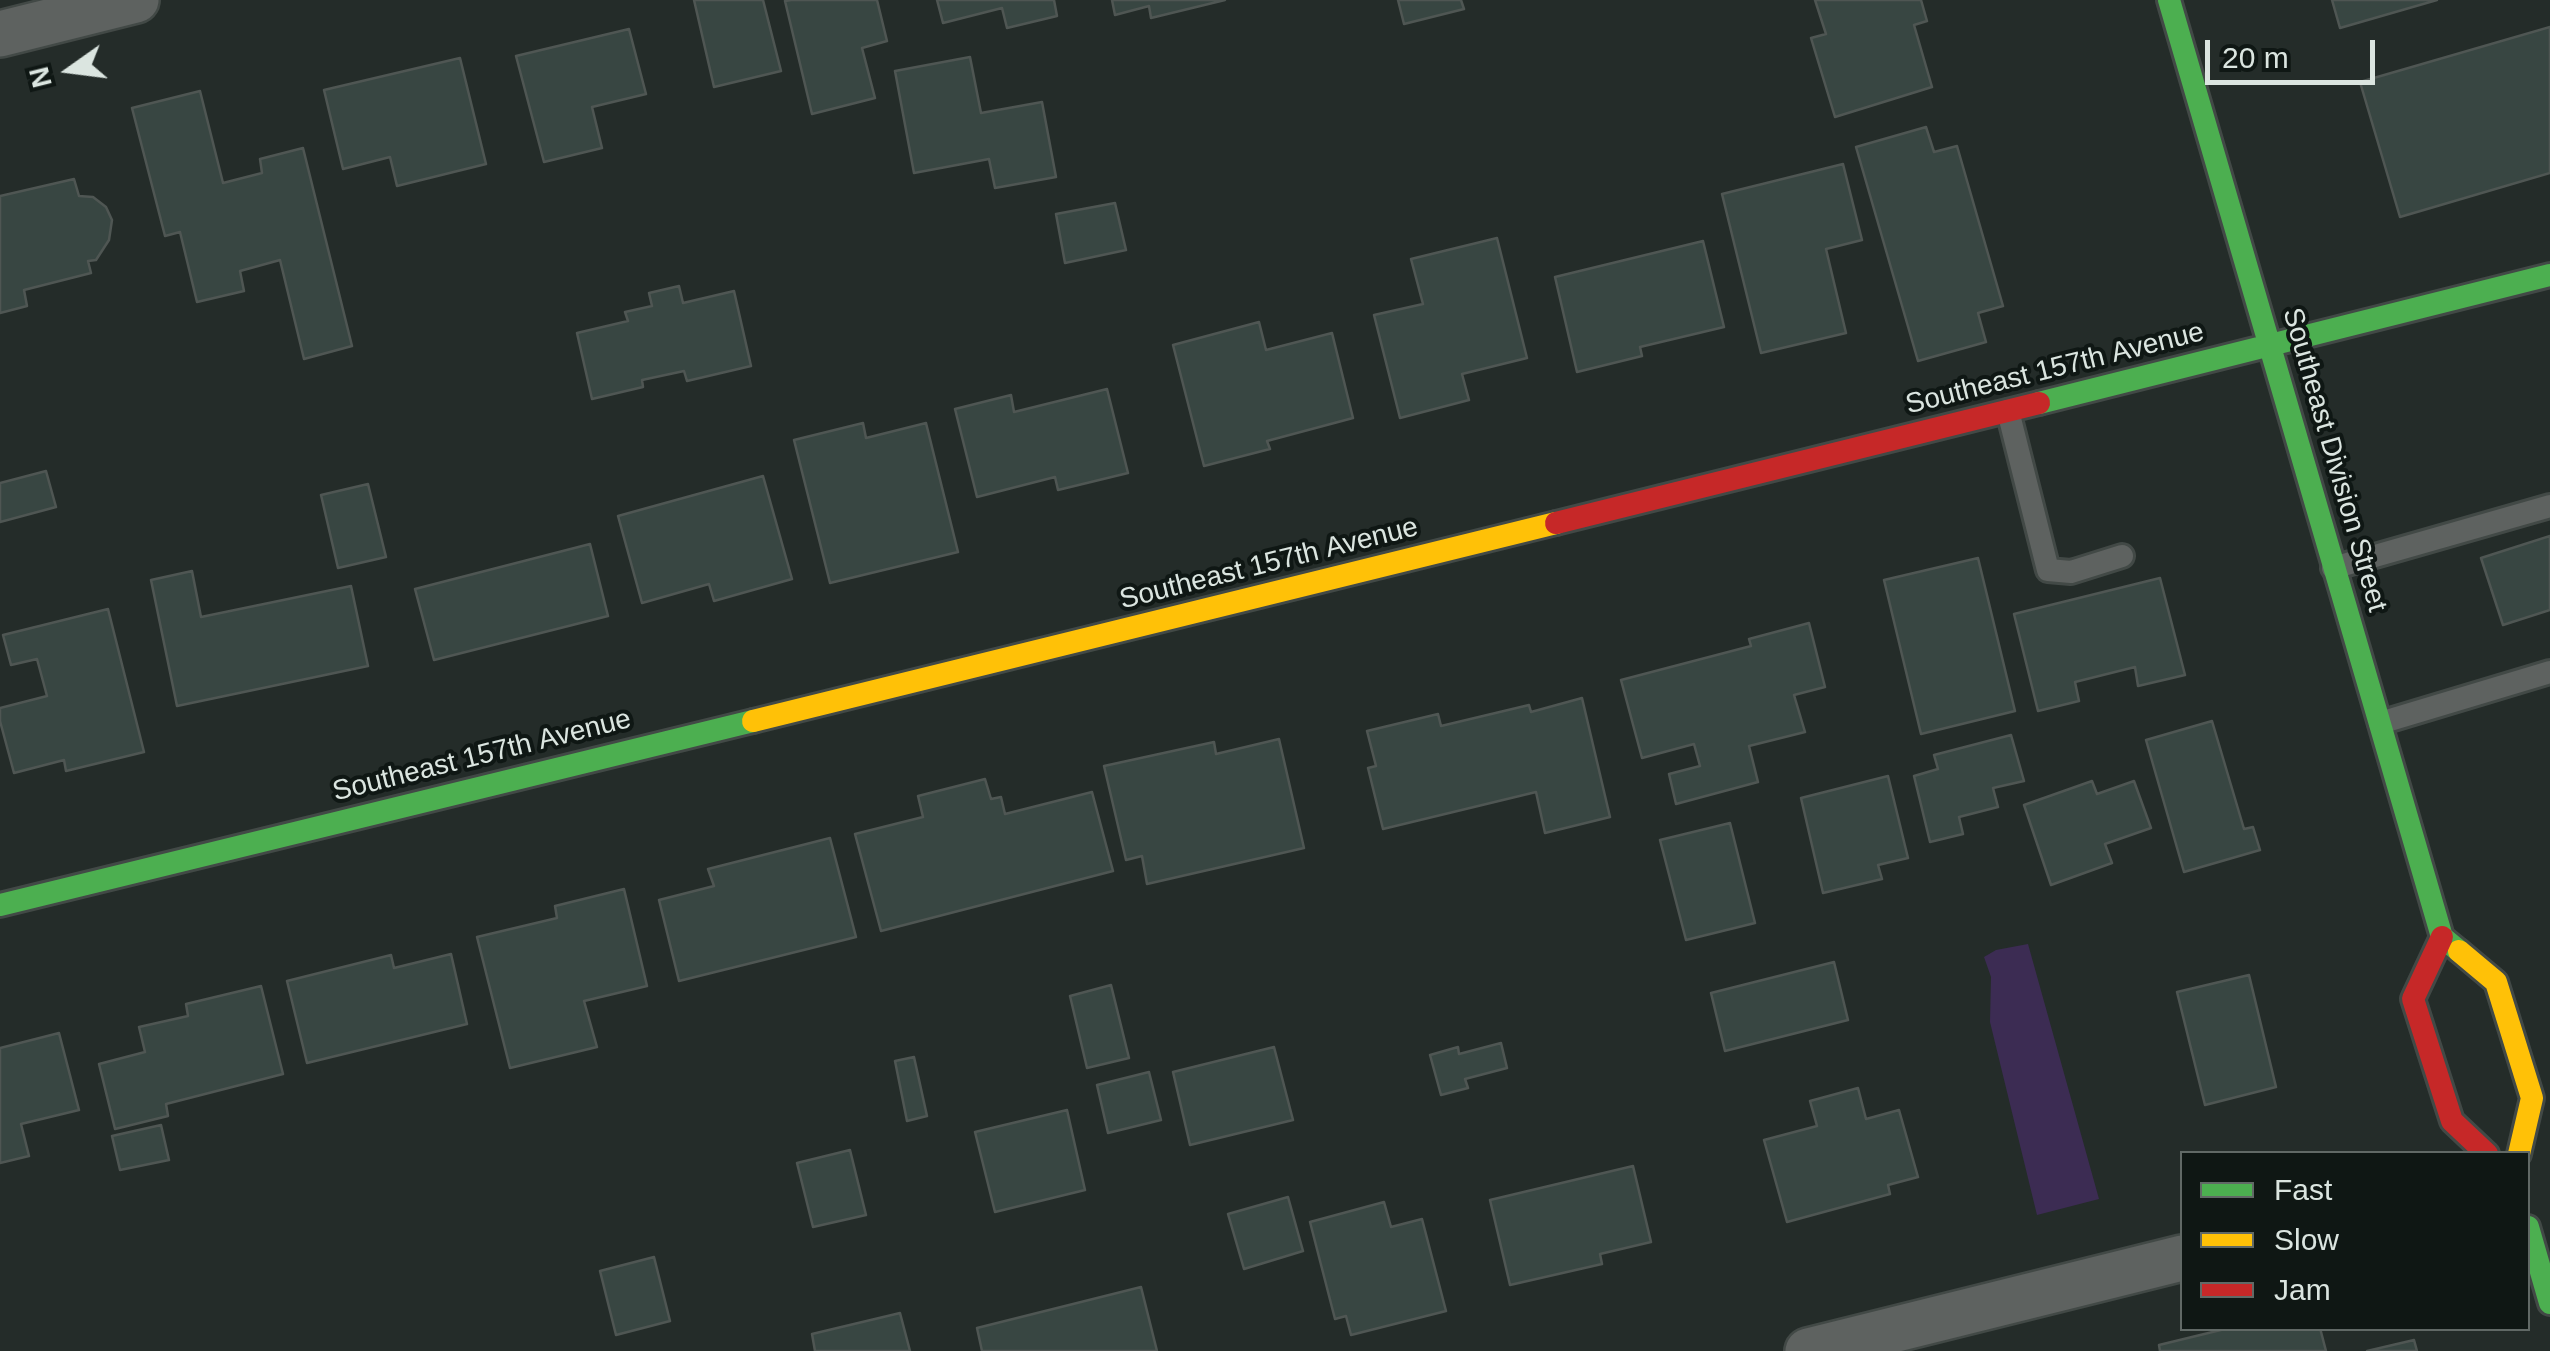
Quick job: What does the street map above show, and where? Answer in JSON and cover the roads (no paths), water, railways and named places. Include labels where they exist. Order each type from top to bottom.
[{"type":"street","points":[[0,34],[136,0]]},
{"type":"street","name":"Southeast Division Street","points":[[2169,0],[2442,937]]},
{"type":"street","name":"Southeast 157th Avenue","points":[[0,906],[2550,275]]},
{"type":"street","points":[[2484,1151],[2452,1121],[2414,999],[2442,937],[2496,982],[2532,1098],[2519,1151]]},
{"type":"street","points":[[2530,1234],[2550,1303]]},
{"type":"street","points":[[1808,1351],[2180,1258]]},
{"type":"lane","points":[[2008,412],[2048,570],[2070,572],[2122,556]]},
{"type":"lane","points":[[2333,568],[2550,506]]},
{"type":"lane","points":[[2380,724],[2550,672]]}]
